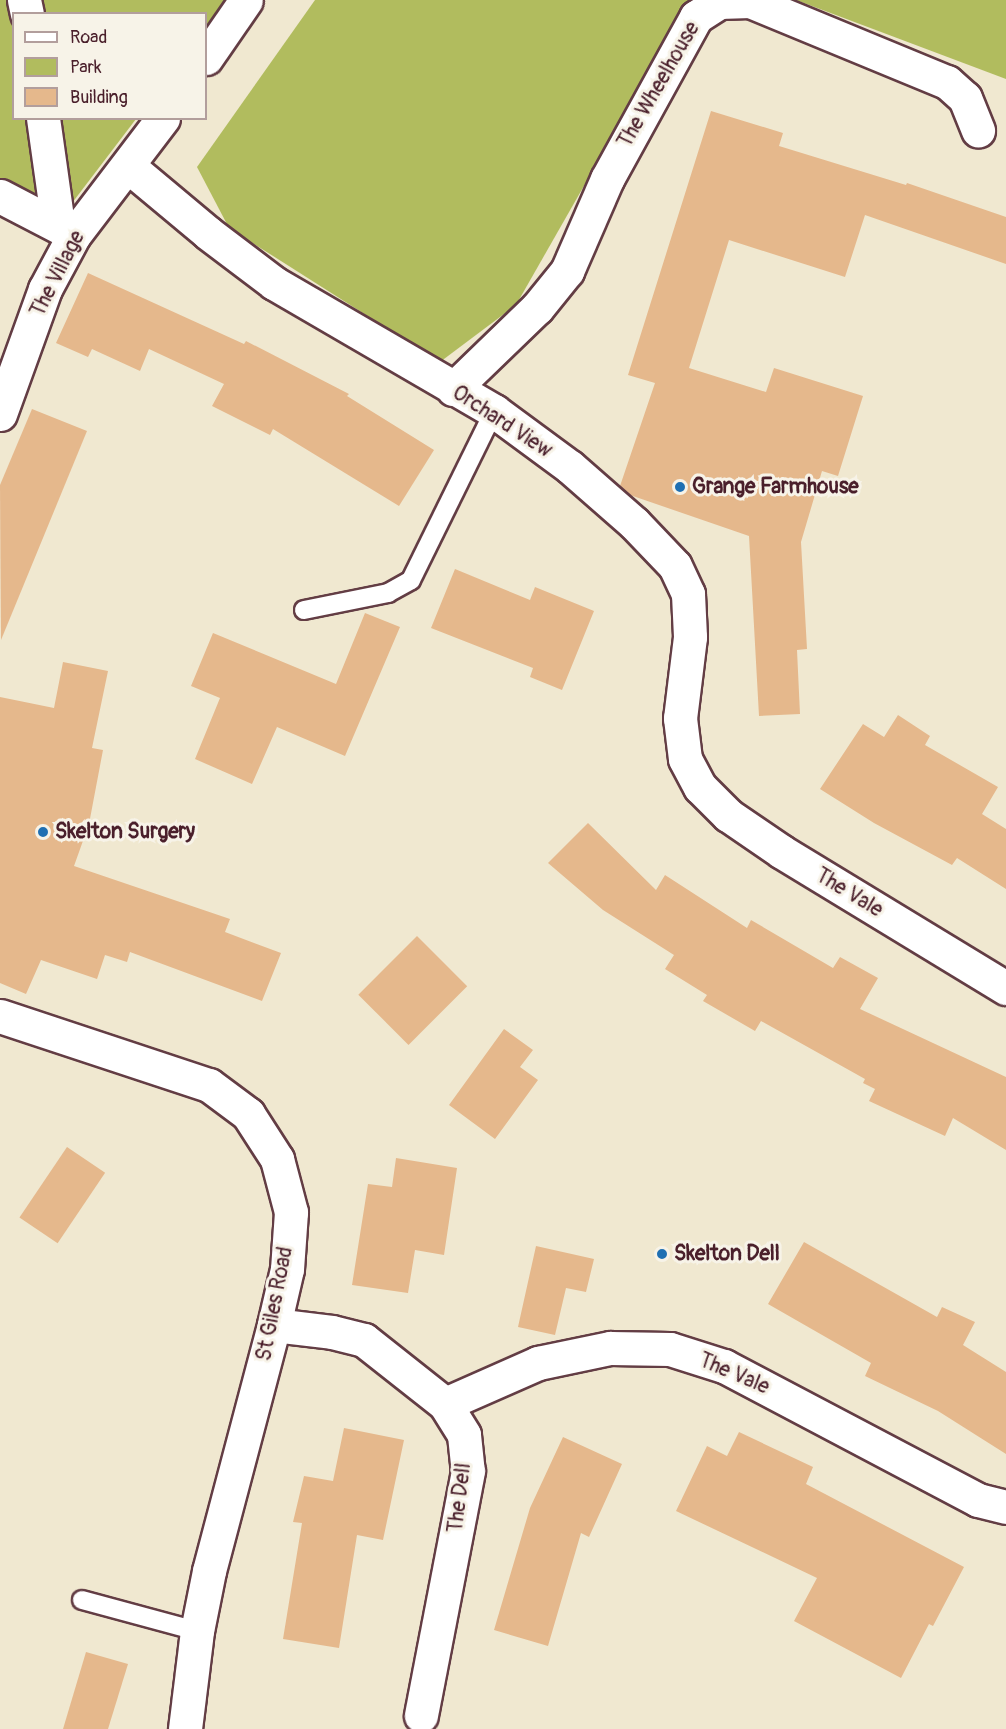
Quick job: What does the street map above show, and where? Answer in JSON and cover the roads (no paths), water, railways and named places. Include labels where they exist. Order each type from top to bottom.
[{"type":"street","points":[[207,57],[246,0]]},
{"type":"street","name":"The Wheelhouse","points":[[453,389],[537,308],[567,271],[607,178],[696,17],[719,2],[750,1],[946,82],[965,98],[978,131]]},
{"type":"street","name":"The Village","points":[[43,120],[66,230]]},
{"type":"street","name":"The Village","points":[[0,414],[66,230],[128,166],[162,120]]},
{"type":"street","name":"Orchard View","points":[[128,166],[207,234],[274,283],[494,411],[570,467],[634,523],[675,566],[688,594],[690,626],[680,718],[685,759],[700,787]]},
{"type":"street","points":[[0,196],[66,230]]},
{"type":"street","name":"The Vale","points":[[700,787],[728,816],[782,852],[1006,988]]},
{"type":"street","name":"St Giles Road","points":[[0,1016],[141,1060],[209,1085],[248,1114],[277,1159],[291,1212],[287,1269],[223,1515],[197,1631],[185,1729]]},
{"type":"street","name":"The Dell","points":[[274,1325],[332,1332],[364,1340],[445,1404],[464,1435],[468,1472],[421,1716]]},
{"type":"street","name":"The Vale","points":[[445,1404],[538,1363],[610,1348],[670,1350],[724,1366],[978,1500],[1006,1507]]},
{"type":"lane","points":[[304,610],[388,593],[411,580],[494,411]]},
{"type":"lane","points":[[82,1600],[197,1631]]},
{"type":"place","name":"Grange Farmhouse","points":[[680,487]]},
{"type":"place","name":"Skelton Surgery","points":[[43,832]]},
{"type":"place","name":"Skelton Dell","points":[[662,1254]]}]
